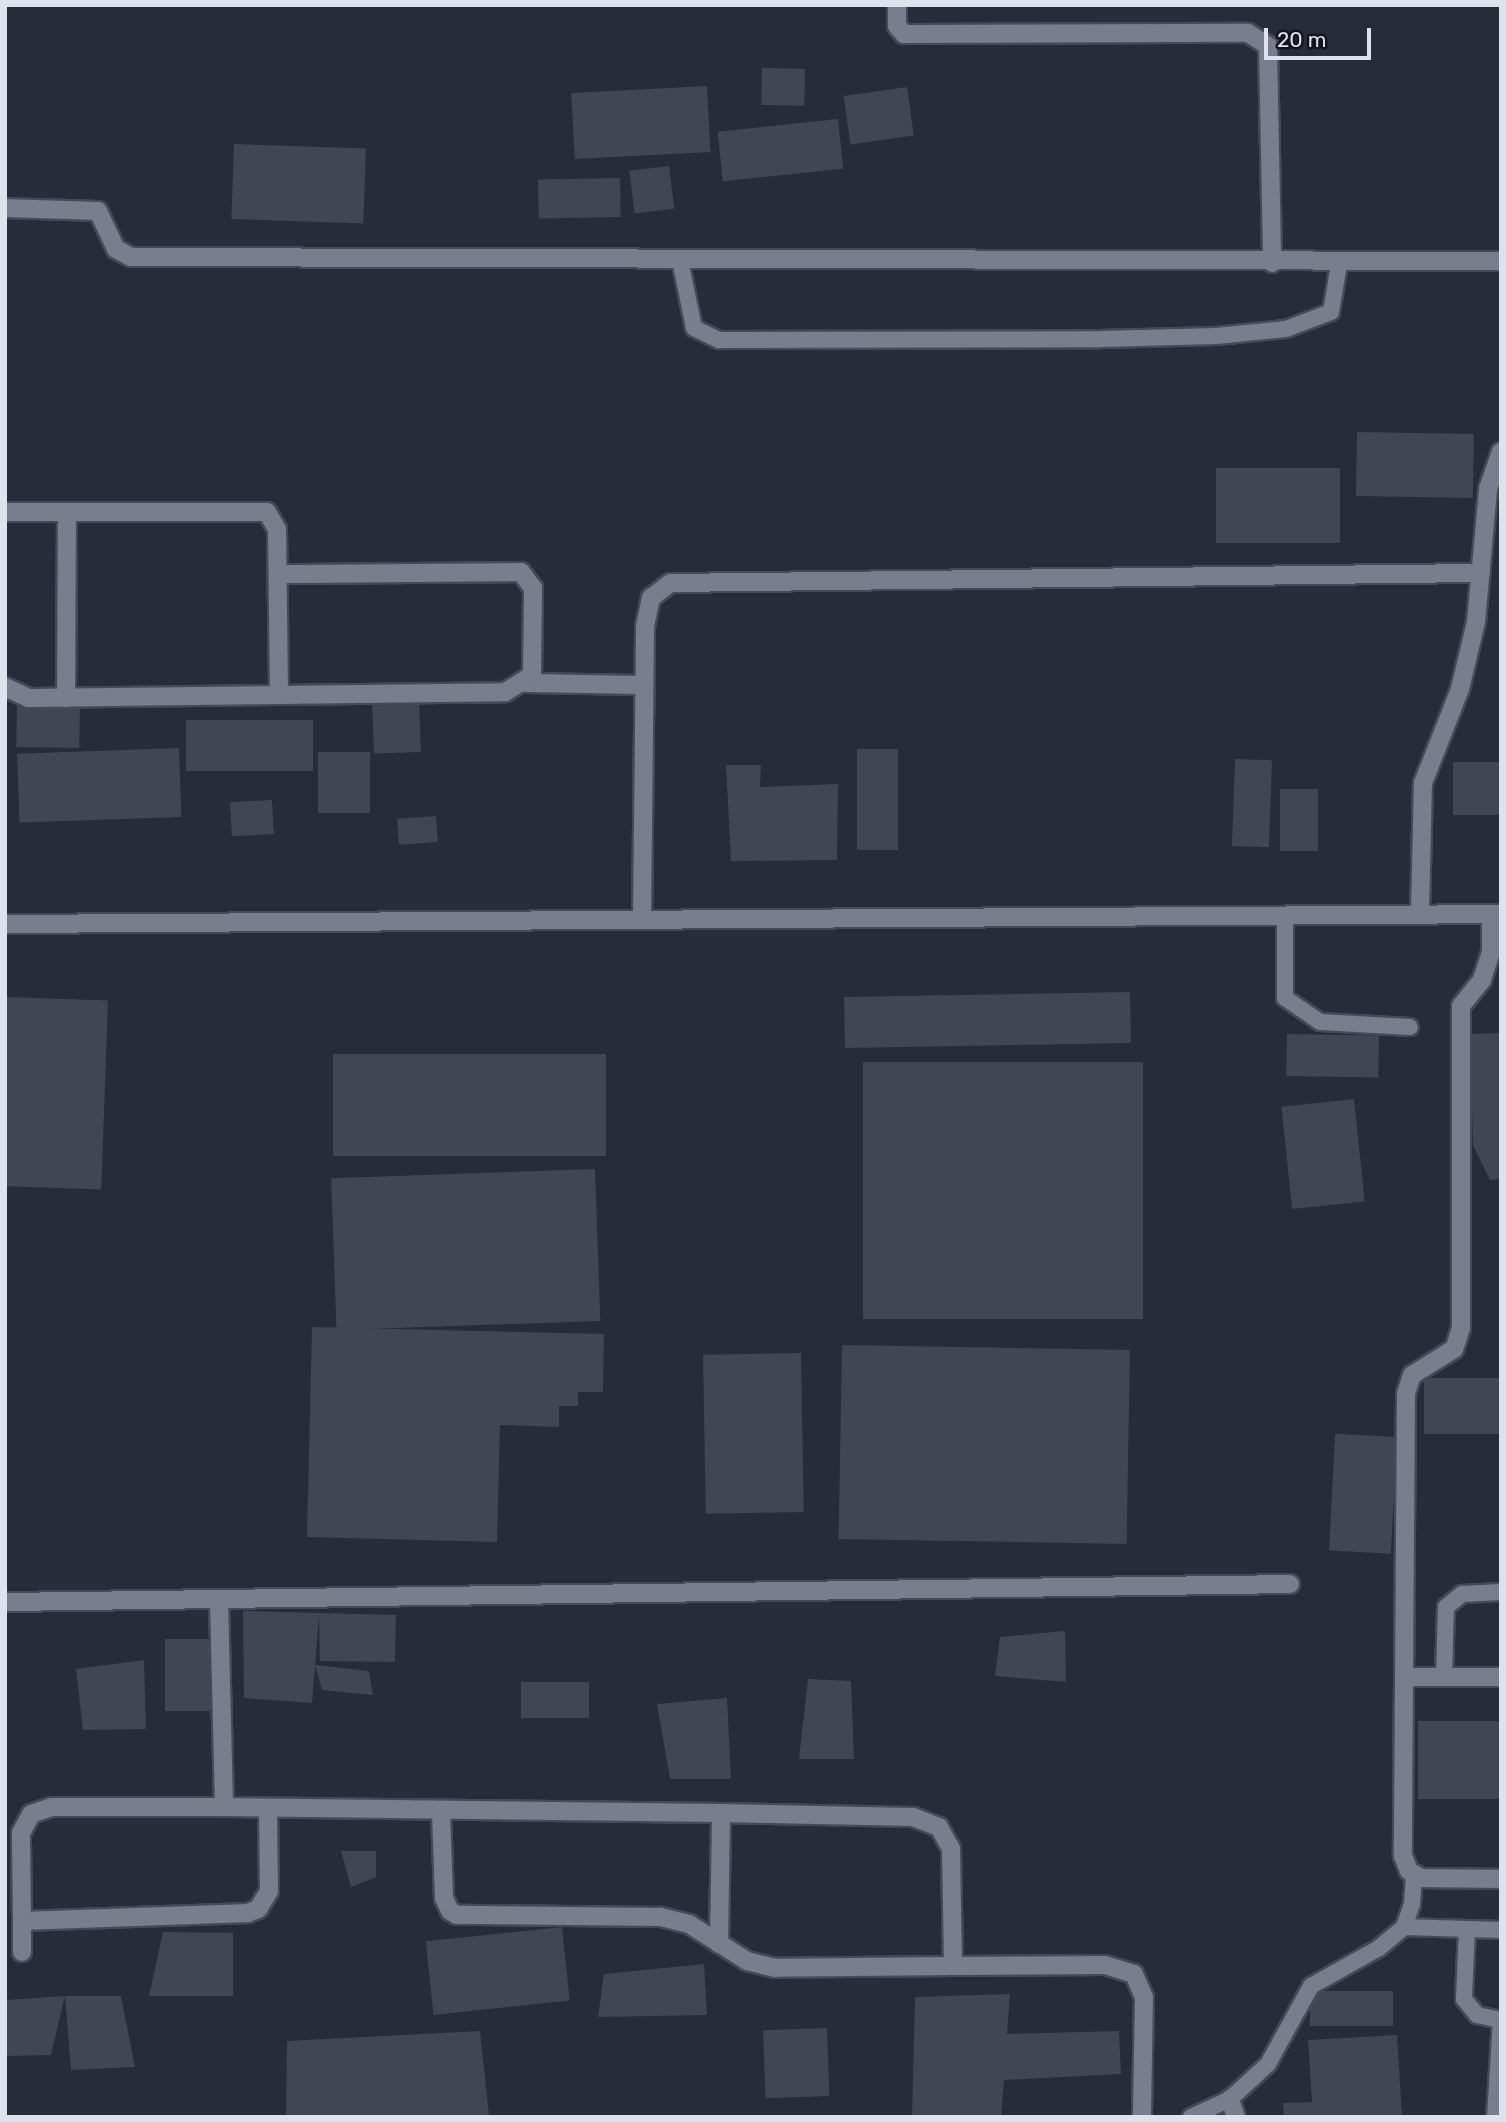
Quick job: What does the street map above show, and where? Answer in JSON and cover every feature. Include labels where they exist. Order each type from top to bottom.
[{"type":"street","points":[[897,5],[897,26],[904,34],[1248,33],[1268,46],[1272,263]]},
{"type":"street","points":[[5,208],[98,211],[106,219],[116,249],[131,257],[1339,264],[1501,261]]},
{"type":"street","points":[[1420,914],[1423,783],[1460,689],[1476,622],[1488,489],[1501,452]]},
{"type":"street","points":[[5,512],[260,509],[276,522],[279,695]]},
{"type":"street","points":[[66,698],[67,512]]},
{"type":"street","points":[[278,574],[521,572],[533,587],[535,666],[525,683]]},
{"type":"street","points":[[642,920],[644,685],[651,598],[670,583],[1481,573]]},
{"type":"street","points":[[5,687],[29,698],[66,698],[505,692],[525,683],[644,685]]},
{"type":"street","points":[[5,924],[1496,914],[1492,952],[1482,979],[1461,1006],[1461,1328],[1454,1349],[1412,1375],[1406,1394],[1403,1856],[1414,1875],[1501,1879]]},
{"type":"street","points":[[5,1602],[1290,1584]]},
{"type":"street","points":[[219,1600],[224,1807]]},
{"type":"street","points":[[1404,1677],[1501,1677]]},
{"type":"street","points":[[22,1952],[21,1833],[31,1814],[51,1807],[721,1813],[928,1820],[939,1828],[951,1849],[953,1966]]},
{"type":"street","points":[[22,1921],[248,1913],[258,1909],[269,1891],[268,1808]]},
{"type":"street","points":[[441,1810],[444,1898],[450,1911],[660,1917],[689,1924],[747,1961],[775,1968],[1105,1965],[1134,1974],[1144,1997],[1142,2117]]},
{"type":"street","points":[[719,1944],[721,1813]]},
{"type":"street","points":[[1230,2099],[1237,2117]]},
{"type":"lane","points":[[680,260],[694,328],[719,340],[1114,339],[1286,329],[1331,312],[1339,264]]},
{"type":"lane","points":[[1285,915],[1285,998],[1320,1021],[1410,1027]]},
{"type":"lane","points":[[1444,1677],[1446,1607],[1462,1594],[1501,1592]]},
{"type":"lane","points":[[1191,2117],[1230,2099],[1268,2064],[1311,1986],[1379,1948],[1404,1927],[1412,1905],[1414,1875]]},
{"type":"lane","points":[[1404,1927],[1501,1930]]},
{"type":"lane","points":[[1467,1929],[1464,1999],[1477,2015],[1501,2020],[1495,2117]]},
{"type":"building","points":[[762,68],[805,69],[804,106],[761,105]]},
{"type":"building","points":[[707,86],[710,152],[575,159],[571,93]]},
{"type":"building","points":[[907,87],[914,136],[850,144],[844,96]]},
{"type":"building","points":[[838,119],[843,169],[723,181],[718,132]]},
{"type":"building","points":[[234,144],[366,149],[363,224],[231,219]]},
{"type":"building","points":[[669,166],[674,209],[635,214],[629,171]]},
{"type":"building","points":[[620,178],[621,217],[539,218],[538,179]]},
{"type":"building","points":[[1357,432],[1474,434],[1473,498],[1356,496]]},
{"type":"building","points":[[1216,468],[1340,468],[1340,543],[1216,543]]},
{"type":"building","points":[[419,698],[421,752],[374,754],[372,700]]},
{"type":"building","points":[[17,705],[80,706],[79,748],[16,747]]},
{"type":"building","points":[[186,720],[313,720],[313,771],[186,771]]},
{"type":"building","points":[[179,748],[181,817],[20,823],[17,754]]},
{"type":"building","points":[[857,749],[898,749],[898,850],[857,850]]},
{"type":"building","points":[[318,752],[370,752],[370,813],[318,813]]},
{"type":"building","points":[[1235,759],[1272,760],[1269,847],[1232,846]]},
{"type":"building","points":[[1453,762],[1501,762],[1501,815],[1453,815]]},
{"type":"building","points":[[726,765],[761,765],[760,787],[838,784],[837,860],[731,861]]},
{"type":"building","points":[[1280,789],[1318,789],[1318,851],[1280,851]]},
{"type":"building","points":[[272,800],[274,834],[232,836],[230,802]]},
{"type":"building","points":[[436,816],[438,842],[399,845],[397,819]]},
{"type":"building","points":[[1130,992],[1131,1043],[845,1048],[844,997]]},
{"type":"building","points":[[5,997],[108,1001],[101,1189],[5,1186]]},
{"type":"building","points":[[1501,1033],[1501,1179],[1490,1180],[1473,1145],[1470,1034]]},
{"type":"building","points":[[1287,1034],[1379,1036],[1378,1078],[1286,1076]]},
{"type":"building","points":[[333,1054],[606,1054],[606,1156],[333,1156]]},
{"type":"building","points":[[863,1062],[1143,1062],[1143,1319],[863,1319]]},
{"type":"building","points":[[1354,1099],[1365,1201],[1292,1209],[1281,1107]]},
{"type":"building","points":[[595,1169],[600,1321],[336,1330],[331,1178]]},
{"type":"building","points":[[312,1327],[604,1334],[603,1392],[578,1392],[578,1406],[559,1406],[559,1427],[500,1425],[497,1542],[307,1537]]},
{"type":"building","points":[[842,1345],[1130,1350],[1127,1544],[839,1539]]},
{"type":"building","points":[[801,1353],[804,1512],[706,1514],[703,1355]]},
{"type":"building","points":[[1424,1378],[1501,1378],[1501,1434],[1424,1434]]},
{"type":"building","points":[[1335,1434],[1397,1437],[1391,1554],[1329,1551]]},
{"type":"building","points":[[243,1611],[396,1615],[395,1662],[320,1661],[319,1616],[312,1703],[244,1698]]},
{"type":"building","points":[[1065,1631],[1066,1682],[995,1676],[1000,1637]]},
{"type":"building","points":[[165,1639],[213,1639],[213,1711],[165,1711]]},
{"type":"building","points":[[144,1660],[146,1729],[83,1730],[76,1669]]},
{"type":"building","points":[[315,1665],[369,1671],[373,1695],[322,1690]]},
{"type":"building","points":[[808,1679],[851,1681],[854,1759],[799,1759]]},
{"type":"building","points":[[521,1682],[589,1682],[589,1718],[521,1718]]},
{"type":"building","points":[[727,1698],[731,1779],[670,1779],[657,1704]]},
{"type":"building","points":[[1418,1721],[1501,1721],[1501,1799],[1418,1799]]},
{"type":"building","points":[[341,1851],[376,1851],[376,1877],[351,1887]]},
{"type":"building","points":[[562,1927],[570,2001],[433,2015],[426,1941]]},
{"type":"building","points":[[163,1932],[233,1933],[233,1996],[149,1996]]},
{"type":"building","points":[[704,1964],[707,2015],[598,2017],[604,1974]]},
{"type":"building","points":[[1310,1991],[1393,1991],[1393,2026],[1310,2026]]},
{"type":"building","points":[[1010,1994],[1007,2034],[1119,2031],[1121,2074],[1004,2080],[1001,2117],[912,2117],[915,1997]]},
{"type":"building","points":[[65,1996],[51,2055],[5,2056],[5,2000]]},
{"type":"building","points":[[65,1996],[121,1996],[135,2067],[71,2070]]},
{"type":"building","points":[[827,2028],[829,2096],[765,2098],[763,2030]]},
{"type":"building","points":[[480,2031],[489,2115],[286,2115],[287,2041]]},
{"type":"building","points":[[1397,2035],[1402,2117],[1284,2117],[1283,2103],[1312,2102],[1308,2040]]}]
